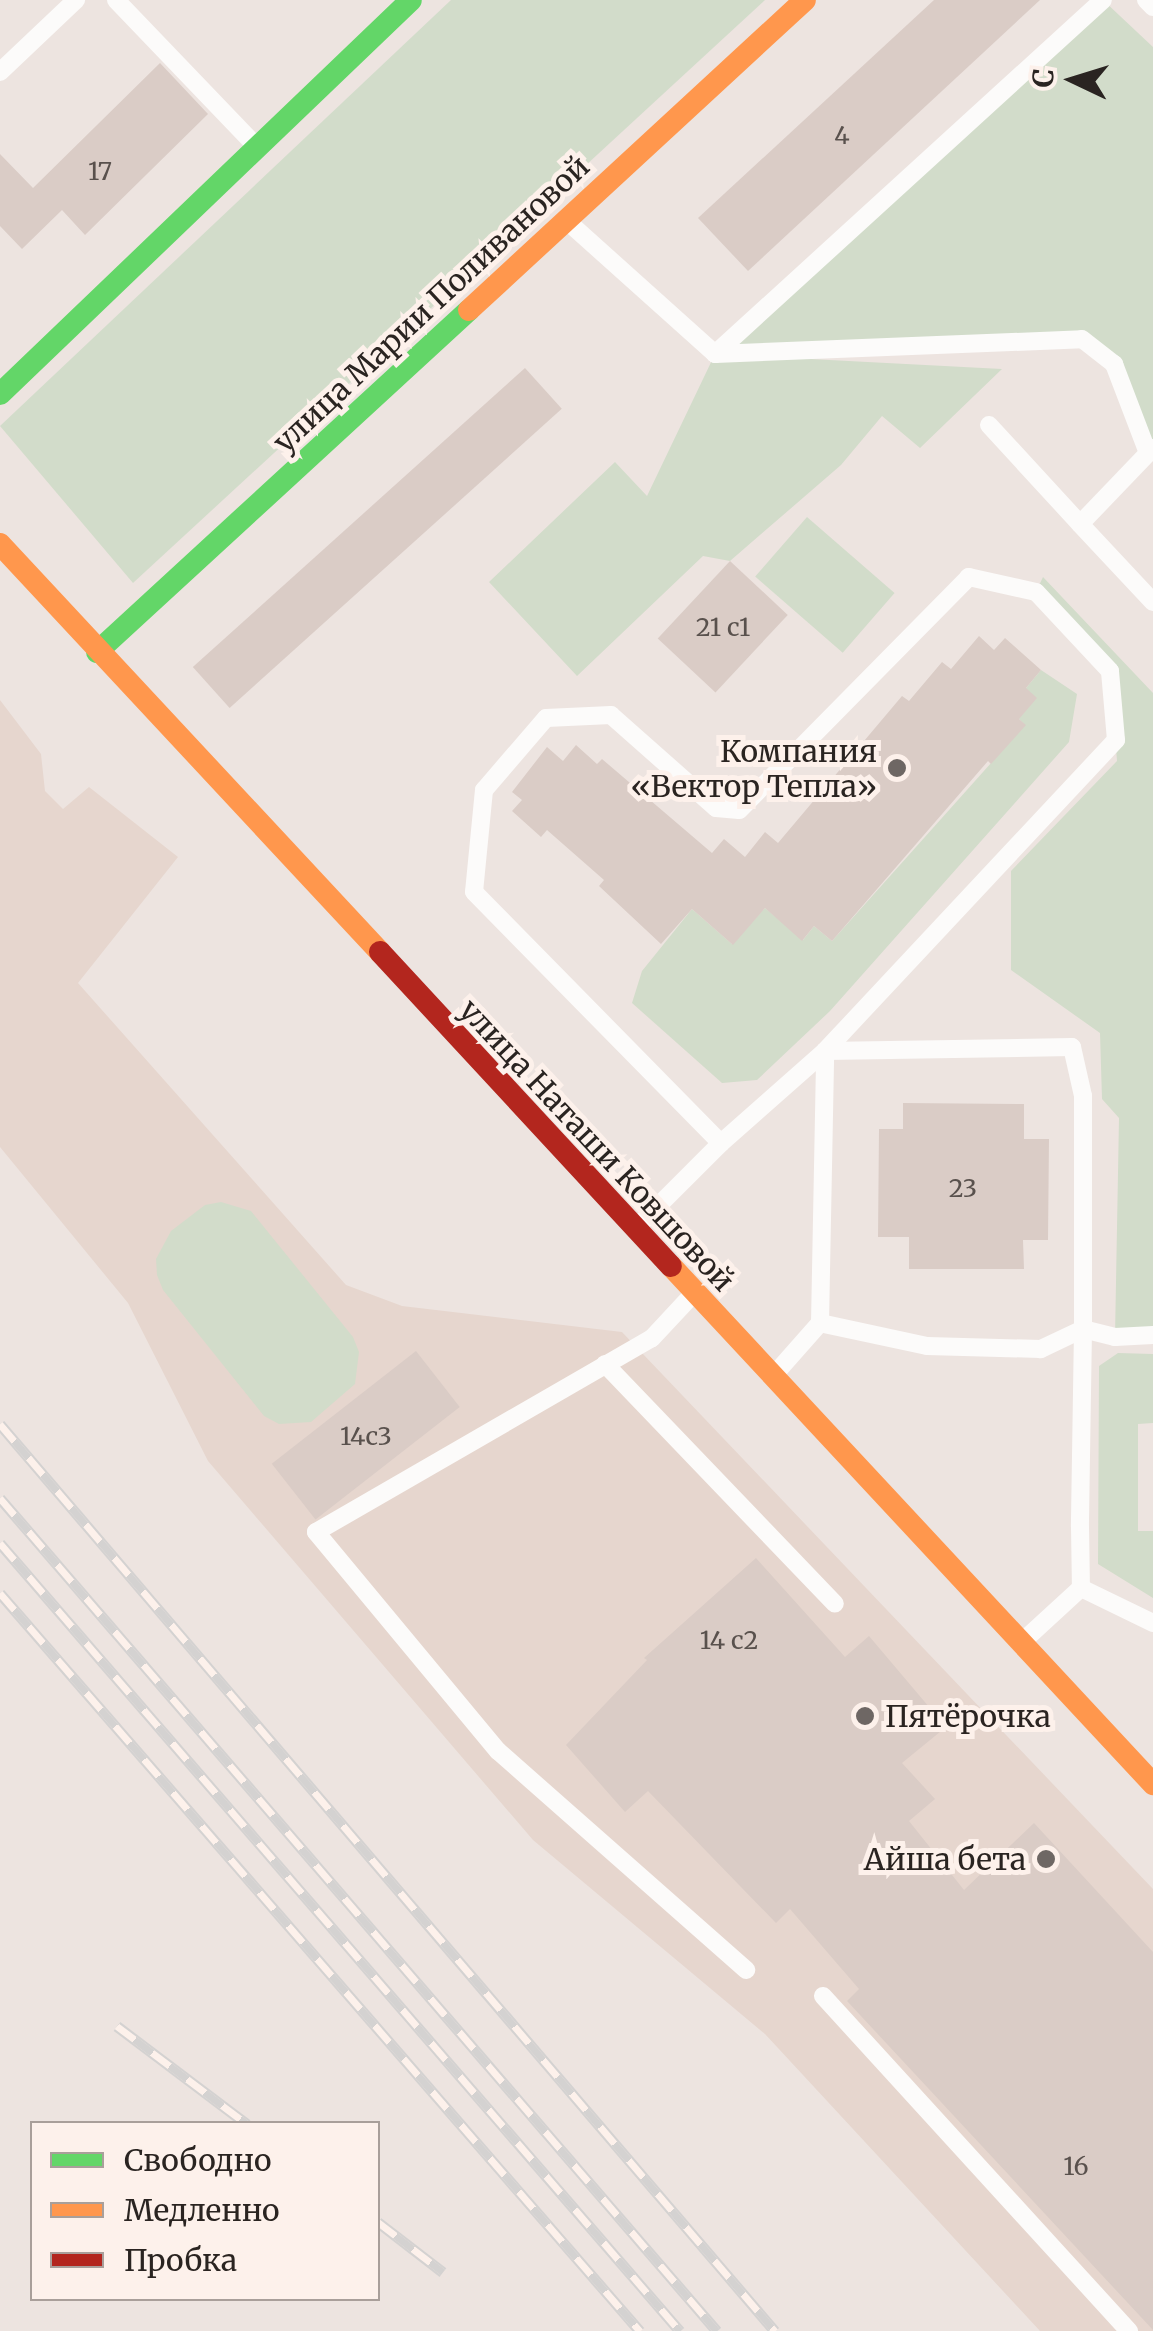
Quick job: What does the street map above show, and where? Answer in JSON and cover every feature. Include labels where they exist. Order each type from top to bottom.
[{"type":"street","points":[[0,394],[411,0]]},
{"type":"street","name":"улица Марии Поливановой","points":[[97,652],[805,0]]},
{"type":"street","name":"улица Наташи Ковшовой","points":[[0,544],[1153,1784]]},
{"type":"lane","points":[[0,72],[76,0]]},
{"type":"lane","points":[[116,0],[257,147]]},
{"type":"lane","points":[[715,354],[1103,0]]},
{"type":"lane","points":[[1146,0],[1153,6]]},
{"type":"lane","points":[[566,220],[715,354],[1082,339],[1114,364],[1151,451],[1080,524]]},
{"type":"lane","points":[[988,425],[1153,602]]},
{"type":"lane","points":[[636,1229],[721,1143],[825,1050],[1116,740],[1110,671],[1036,592],[969,577],[738,810],[716,808],[611,716],[546,718],[484,790],[474,892],[721,1143]]},
{"type":"lane","points":[[825,1050],[1072,1047],[1083,1096],[1081,1588],[1022,1643]]},
{"type":"lane","points":[[772,1376],[820,1323],[825,1050]]},
{"type":"lane","points":[[694,1293],[652,1338],[316,1532],[498,1751],[746,1970]]},
{"type":"lane","points":[[820,1323],[928,1346],[1041,1348],[1083,1329],[1115,1337],[1153,1335]]},
{"type":"lane","points":[[605,1364],[835,1604]]},
{"type":"lane","points":[[1081,1588],[1153,1623]]},
{"type":"lane","points":[[823,1996],[1129,2331]]},
{"type":"shaded area","points":[[0,700],[41,754],[45,791],[63,809],[89,787],[178,857],[78,983],[346,1285],[402,1306],[622,1332],[1153,1889],[1153,2331],[1040,2331],[765,2034],[533,1840],[208,1461],[128,1303],[0,1147]]},
{"type":"green space","points":[[451,0],[765,0],[133,583],[0,426]]},
{"type":"green space","points":[[1103,0],[1153,47],[1153,448],[1114,364],[1082,339],[731,355],[1002,369],[920,448],[882,416],[841,465],[730,561],[703,556],[577,676],[489,582],[615,462],[647,496],[715,354]]},
{"type":"green space","points":[[807,517],[895,593],[843,653],[755,577]]},
{"type":"green space","points":[[1043,577],[1153,693],[1153,1335],[1115,1337],[1119,1118],[1102,1099],[1100,1033],[1011,970],[1011,871],[1117,761],[1110,671],[1036,592]]},
{"type":"green space","points":[[1041,670],[1077,694],[1069,742],[830,1011],[757,1080],[722,1083],[632,1003],[642,971],[692,909],[732,944],[765,908],[803,940],[814,926],[832,941],[1025,725],[1019,719],[1026,688]]},
{"type":"green space","points":[[221,1202],[251,1211],[353,1337],[359,1352],[355,1384],[311,1422],[279,1424],[264,1416],[163,1290],[156,1259],[171,1231],[205,1205]]},
{"type":"green space","points":[[1118,1353],[1153,1354],[1153,1423],[1138,1424],[1138,1531],[1153,1531],[1153,1598],[1098,1564],[1099,1366]]},
{"type":"building","points":[[934,0],[1040,0],[748,271],[698,218]]},
{"type":"building","points":[[160,63],[208,114],[85,235],[62,210],[22,249],[0,226],[0,154],[33,188]]},
{"type":"building","points":[[525,368],[562,409],[230,708],[193,667]]},
{"type":"building","points":[[730,561],[788,615],[715,692],[658,639]]},
{"type":"building","points":[[979,636],[994,650],[1005,638],[1041,670],[1026,688],[1037,698],[1019,719],[1026,725],[991,764],[988,761],[832,941],[814,926],[802,941],[765,908],[733,945],[692,909],[661,944],[599,886],[604,880],[547,830],[541,837],[512,811],[522,800],[512,792],[547,747],[563,761],[576,745],[597,764],[602,759],[712,853],[724,839],[745,857],[765,832],[778,843],[902,696],[909,701],[942,662],[951,669]]},
{"type":"building","points":[[903,1103],[1024,1104],[1024,1139],[1049,1139],[1048,1240],[1023,1240],[1024,1269],[909,1269],[909,1237],[878,1237],[879,1129],[903,1129]]},
{"type":"building","points":[[416,1351],[460,1407],[316,1520],[272,1464]]},
{"type":"building","points":[[756,1558],[845,1657],[869,1636],[946,1727],[902,1763],[935,1799],[909,1821],[964,1890],[1034,1823],[1153,1952],[1153,2330],[847,2001],[859,1989],[790,1909],[776,1923],[648,1791],[625,1812],[566,1745],[647,1660],[644,1658]]},
{"type":"railway","points":[[0,1424],[775,2331]]},
{"type":"railway","points":[[0,1498],[717,2331]]},
{"type":"railway","points":[[0,1543],[680,2331]]},
{"type":"railway","points":[[0,1593],[640,2331]]},
{"type":"railway","points":[[117,2026],[243,2121]]},
{"type":"railway","points":[[380,2224],[443,2272]]},
{"type":"traffic: fast","points":[[0,394],[411,0]]},
{"type":"traffic: fast","points":[[97,652],[469,310]]},
{"type":"traffic: slow","points":[[469,310],[805,0]]},
{"type":"traffic: slow","points":[[0,544],[380,952]]},
{"type":"traffic: slow","points":[[671,1266],[1153,1784]]},
{"type":"traffic: jam","points":[[380,952],[671,1266]]},
{"type":"place","name":"Компания «Вектор Тепла»","points":[[897,768]]},
{"type":"place","name":"Пятёрочка","points":[[865,1716]]},
{"type":"place","name":"Айша бета","points":[[1046,1859]]}]
